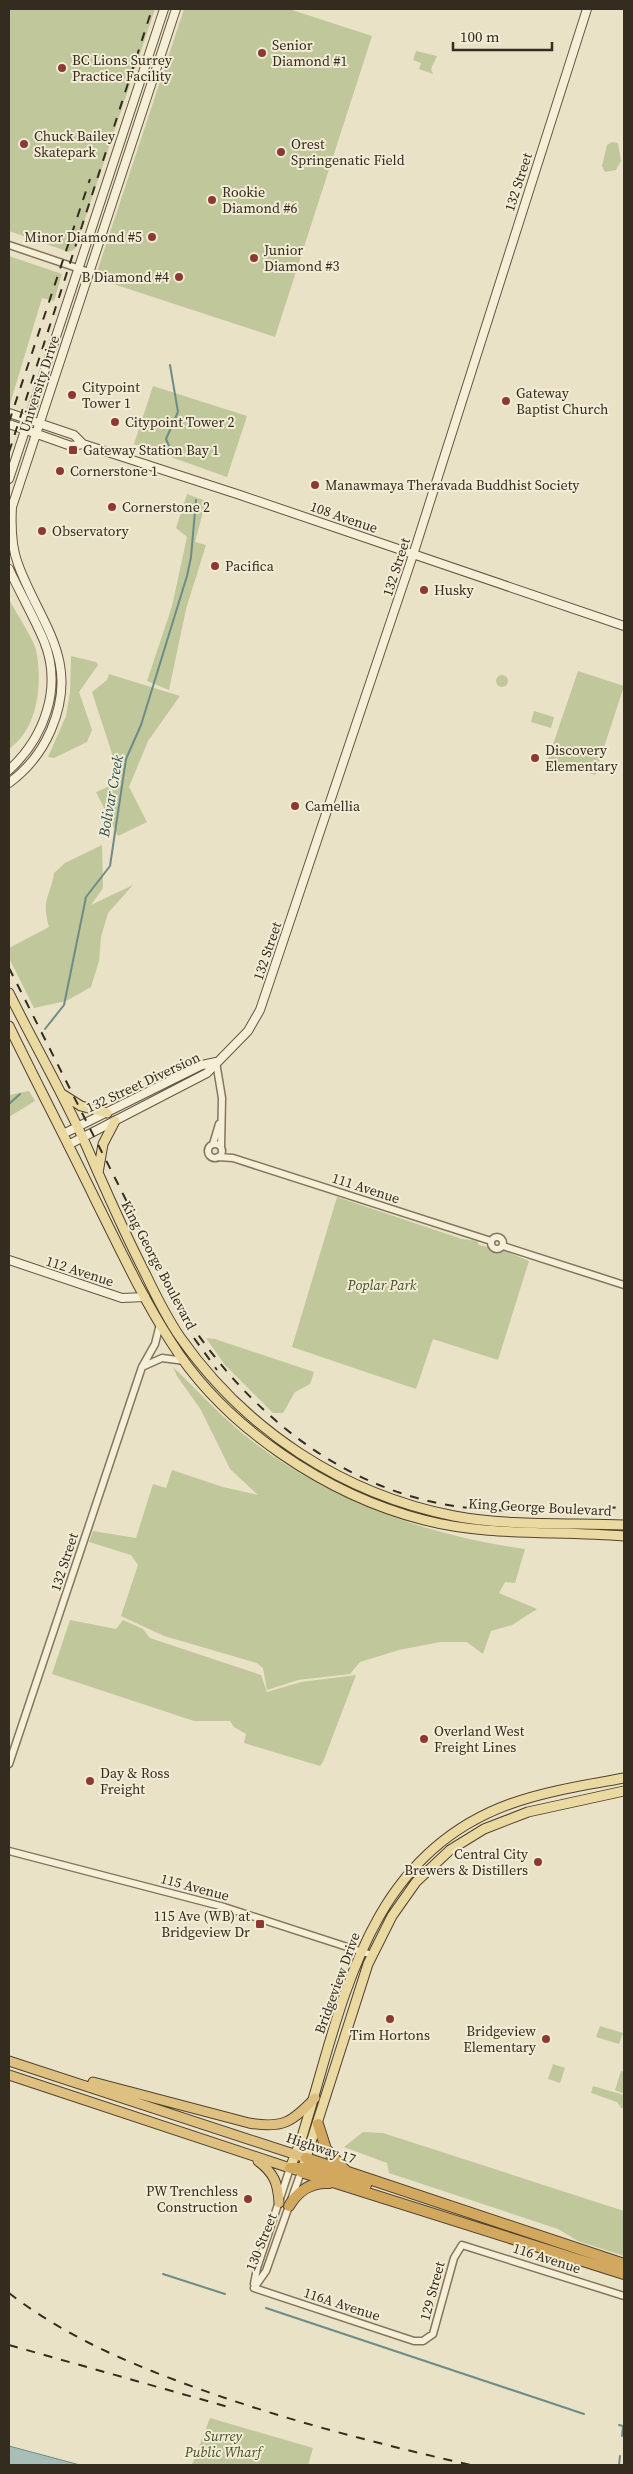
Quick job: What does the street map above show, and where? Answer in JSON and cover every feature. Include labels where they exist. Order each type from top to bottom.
[{"type":"highway","name":"Highway 17","points":[[9,2061],[296,2154],[303,2165],[337,2184],[624,2274]]},
{"type":"highway","points":[[37,2069],[259,2125],[286,2123],[302,2112],[315,2098]]},
{"type":"highway","name":"Highway 17","points":[[9,2075],[290,2168]]},
{"type":"highway","points":[[318,2124],[326,2149],[347,2171]]},
{"type":"highway","points":[[252,2156],[275,2177],[284,2205],[306,2187],[322,2183],[337,2184]]},
{"type":"highway","points":[[290,2168],[303,2165],[444,2209],[483,2216]]},
{"type":"highway","name":"Highway 17","points":[[303,2165],[347,2171],[624,2264]]},
{"type":"main road","name":"University Drive","points":[[9,478],[164,9]]},
{"type":"main road","name":"University Drive","points":[[9,783],[30,764],[47,740],[57,715],[61,693],[61,671],[56,646],[17,563],[12,532],[12,507],[176,9]]},
{"type":"main road","name":"132 Street","points":[[216,1062],[248,1031],[260,1010],[413,555],[587,9]]},
{"type":"main road","name":"108 Avenue","points":[[9,413],[74,435],[83,444],[624,626]]},
{"type":"main road","name":"108 Avenue","points":[[9,424],[71,446],[83,444]]},
{"type":"main road","points":[[9,568],[11,581],[45,642],[50,662],[51,692],[47,714],[38,735],[9,770]]},
{"type":"main road","name":"King George Boulevard","points":[[9,993],[83,1138],[115,1213],[157,1297],[179,1336],[202,1366],[252,1418],[294,1452],[345,1480],[402,1503],[456,1517],[481,1520],[624,1525]]},
{"type":"main road","name":"King George Boulevard","points":[[9,1026],[160,1324],[201,1383],[245,1426],[316,1475],[371,1502],[424,1520],[479,1531],[624,1536]]},
{"type":"main road","name":"132 Street Diversion","points":[[63,1134],[202,1065],[216,1062]]},
{"type":"main road","name":"132 Street Diversion","points":[[68,1145],[207,1073],[216,1062]]},
{"type":"main road","points":[[59,1092],[81,1106],[107,1112]]},
{"type":"main road","points":[[98,1174],[103,1144],[115,1122]]},
{"type":"main road","name":"112 Avenue","points":[[9,1260],[122,1298],[145,1297]]},
{"type":"main road","points":[[145,1297],[157,1297]]},
{"type":"main road","name":"Bridgeview Drive","points":[[290,2168],[315,2098],[360,1951],[395,1890],[422,1858],[443,1839],[509,1804],[554,1792],[624,1778]]},
{"type":"main road","name":"Bridgeview Drive","points":[[303,2165],[372,1955],[392,1916],[416,1882],[432,1865],[484,1828],[528,1812],[624,1791]]},
{"type":"street","points":[[9,245],[89,272]]},
{"type":"street","points":[[9,568],[17,563]]},
{"type":"street","points":[[11,581],[23,576]]},
{"type":"street","points":[[216,1062],[222,1098],[220,1121],[221,1148],[218,1157],[212,1157],[209,1154],[209,1148],[213,1144],[220,1121]]},
{"type":"street","points":[[213,1144],[221,1148]]},
{"type":"street","name":"111 Avenue","points":[[221,1148],[233,1158]]},
{"type":"street","name":"111 Avenue","points":[[218,1157],[233,1158],[491,1241],[496,1236],[500,1237],[504,1242],[503,1246],[624,1285]]},
{"type":"street","name":"132 Street","points":[[9,1764],[142,1367],[155,1344],[160,1324]]},
{"type":"street","points":[[142,1367],[162,1358],[185,1361]]},
{"type":"street","name":"115 Avenue","points":[[9,1851],[224,1907],[372,1955]]},
{"type":"street","name":"130 Street","points":[[254,2288],[257,2268],[303,2165]]},
{"type":"street","name":"130 Street","points":[[254,2288],[266,2271],[284,2205],[290,2168]]},
{"type":"street","name":"116 Avenue","points":[[462,2245],[478,2248],[624,2296]]},
{"type":"street","name":"129 Street","points":[[423,2341],[433,2334],[454,2258],[462,2245]]},
{"type":"street","name":"116A Avenue","points":[[254,2288],[407,2339],[423,2341]]},
{"type":"green space","points":[[9,9],[155,9],[75,249],[69,252],[9,231]]},
{"type":"green space","points":[[184,9],[289,9],[372,36],[275,337],[95,278]]},
{"type":"green space","points":[[416,51],[437,56],[431,69],[433,74],[419,69],[421,63],[413,60]]},
{"type":"green space","points":[[612,142],[618,143],[621,161],[616,170],[605,172],[602,166],[607,145]]},
{"type":"green space","points":[[9,256],[62,274],[54,301],[42,298],[10,404]]},
{"type":"green space","points":[[153,386],[247,416],[227,477],[134,444]]},
{"type":"green space","points":[[187,494],[206,501],[195,542],[206,545],[186,609],[169,690],[147,681],[172,606],[187,537],[176,528]]},
{"type":"green space","points":[[9,599],[34,644],[39,677],[36,704],[32,718],[19,740],[9,749]]},
{"type":"green space","points":[[71,656],[96,662],[98,665],[79,692],[92,730],[87,742],[54,758],[48,757],[66,716],[70,692]]},
{"type":"green space","points":[[578,671],[624,686],[595,775],[548,759]]},
{"type":"green space","points":[[109,674],[180,696],[148,741],[129,787],[147,822],[118,836],[96,792],[117,783],[119,776],[129,779],[119,775],[92,692],[107,680]]},
{"type":"green space","points":[[500,675],[504,675],[508,681],[504,687],[500,687],[496,683],[496,679]]},
{"type":"green space","points":[[534,711],[554,717],[551,728],[531,722]]},
{"type":"green space","points":[[102,845],[103,888],[91,905],[133,885],[108,913],[101,937],[99,961],[91,987],[66,1001],[34,1008],[9,958],[9,948],[49,927],[46,904],[54,873],[65,863]]},
{"type":"green space","points":[[29,1091],[35,1101],[9,1117],[9,1095]]},
{"type":"green space","name":"Poplar Park","points":[[337,1197],[462,1239],[477,1241],[479,1245],[505,1251],[529,1261],[498,1360],[433,1339],[416,1389],[292,1347]]},
{"type":"green space","points":[[206,1338],[215,1339],[314,1372],[310,1384],[295,1392],[283,1413],[273,1413],[225,1365]]},
{"type":"green space","points":[[173,1367],[242,1433],[306,1477],[340,1495],[412,1523],[449,1534],[525,1549],[515,1583],[505,1582],[499,1593],[537,1609],[512,1625],[491,1631],[483,1654],[467,1642],[440,1642],[399,1650],[360,1662],[350,1674],[298,1680],[267,1690],[263,1668],[257,1663],[164,1636],[121,1616],[138,1565],[131,1555],[89,1542],[93,1531],[136,1538],[153,1484],[166,1488],[172,1470],[223,1487],[258,1495],[230,1469],[201,1410],[177,1376]]},
{"type":"green space","points":[[70,1620],[116,1629],[123,1620],[143,1629],[150,1638],[261,1675],[267,1692],[301,1682],[356,1675],[320,1766],[244,1743],[246,1734],[234,1727],[230,1721],[194,1721],[52,1674]]},
{"type":"green space","points":[[600,2026],[623,2033],[619,2044],[596,2037]]},
{"type":"green space","points":[[553,2064],[565,2068],[560,2083],[548,2079]]},
{"type":"green space","points":[[621,2071],[624,2072],[624,2094],[615,2090]]},
{"type":"green space","points":[[593,2086],[624,2095],[624,2108],[621,2108],[617,2102],[591,2093]]},
{"type":"green space","points":[[363,2132],[383,2133],[624,2211],[624,2256],[578,2241],[558,2229],[389,2173],[387,2163],[344,2147]]},
{"type":"green space","name":"Surrey Public Wharf","points":[[210,2418],[313,2448],[308,2465],[192,2465]]},
{"type":"water","points":[[9,2446],[80,2465],[9,2465]]},
{"type":"waterway","name":"Bolivar Creek","points":[[170,365],[178,412],[166,439],[173,455]]},
{"type":"waterway","name":"Bolivar Creek","points":[[45,1029],[64,1005],[86,897],[110,866],[126,759],[141,725],[187,576],[191,557],[196,500]]},
{"type":"waterway","name":"Bolivar Creek","points":[[9,1104],[20,1094]]},
{"type":"waterway","points":[[163,2274],[225,2294]]},
{"type":"waterway","points":[[266,2308],[584,2414]]},
{"type":"waterway","points":[[619,2425],[623,2426],[622,2436]]},
{"type":"waterway","points":[[619,2465],[620,2456]]},
{"type":"railway","points":[[9,452],[152,9]]},
{"type":"railway","points":[[9,422],[90,179]]},
{"type":"railway","points":[[9,968],[181,1309],[216,1358],[271,1417],[302,1442],[336,1463],[371,1482],[408,1496],[448,1505],[492,1510],[536,1511],[624,1507]]},
{"type":"railway","points":[[194,1338],[217,1370]]},
{"type":"railway","points":[[9,2293],[29,2308],[93,2345],[183,2383],[218,2396],[326,2429],[471,2465]]},
{"type":"railway","points":[[9,2345],[232,2408]]},
{"type":"place","name":"Senior Diamond #1","points":[[262,53]]},
{"type":"place","name":"BC Lions Surrey Practice Facility","points":[[62,68]]},
{"type":"place","name":"Chuck Bailey Skatepark","points":[[24,144]]},
{"type":"place","name":"Orest Springenatic Field","points":[[281,152]]},
{"type":"place","name":"Rookie Diamond #6","points":[[212,200]]},
{"type":"place","name":"Minor Diamond #5","points":[[152,237]]},
{"type":"place","name":"Junior Diamond #3","points":[[254,258]]},
{"type":"place","name":"B Diamond #4","points":[[179,277]]},
{"type":"place","name":"Citypoint Tower 1","points":[[72,395]]},
{"type":"place","name":"Gateway Baptist Church","points":[[506,401]]},
{"type":"place","name":"Citypoint Tower 2","points":[[115,422]]},
{"type":"place","name":"Gateway Station Bay 1","points":[[73,450]]},
{"type":"place","name":"Cornerstone 1","points":[[60,471]]},
{"type":"place","name":"Manawmaya Theravada Buddhist Society","points":[[315,485]]},
{"type":"place","name":"Cornerstone 2","points":[[112,507]]},
{"type":"place","name":"Observatory","points":[[42,531]]},
{"type":"place","name":"Pacifica","points":[[215,566]]},
{"type":"place","name":"Husky","points":[[424,590]]},
{"type":"place","name":"Discovery Elementary","points":[[535,758]]},
{"type":"place","name":"Camellia","points":[[295,806]]},
{"type":"place","name":"Overland West Freight Lines","points":[[424,1739]]},
{"type":"place","name":"Day & Ross Freight","points":[[90,1781]]},
{"type":"place","name":"Central City Brewers & Distillers","points":[[538,1862]]},
{"type":"place","name":"115 Ave (WB) at Bridgeview Dr","points":[[260,1924]]},
{"type":"place","name":"Tim Hortons","points":[[390,2019]]},
{"type":"place","name":"Bridgeview Elementary","points":[[546,2039]]},
{"type":"place","name":"PW Trenchless Construction","points":[[248,2199]]}]
